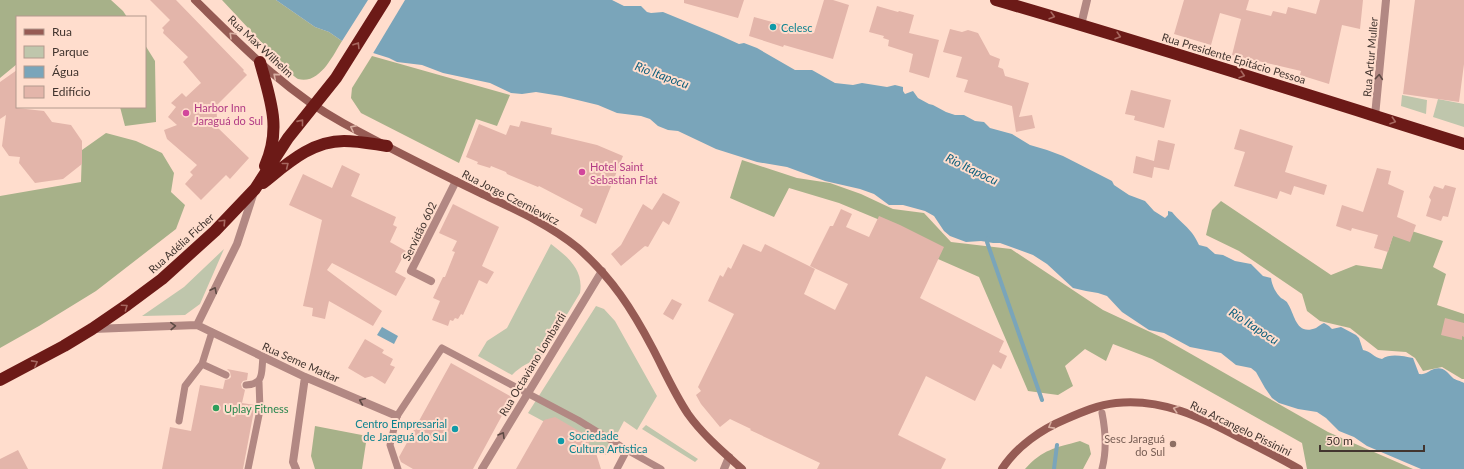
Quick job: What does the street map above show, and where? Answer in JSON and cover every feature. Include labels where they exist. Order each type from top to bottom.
[{"type":"highway","name":"Rua Adélia Ficher","points":[[0,380],[30,365],[92,329],[127,305],[162,279],[215,231],[255,189],[288,138],[336,78],[385,0]]},
{"type":"highway","name":"Rua Presidente Epitácio Pessoa","points":[[996,0],[1464,144]]},
{"type":"highway","points":[[255,189],[267,161],[274,129],[270,100],[260,62]]},
{"type":"highway","points":[[255,189],[300,154],[314,147],[330,142],[344,141],[387,146]]},
{"type":"main road","name":"Rua Max Wilhelm","points":[[195,0],[260,62],[314,106]]},
{"type":"main road","name":"Rua Jorge Czerniewicz","points":[[314,106],[342,123],[520,212],[557,233],[576,247],[615,285],[627,302],[676,395],[688,414],[702,432],[742,469]]},
{"type":"main road","name":"Rua Arcangelo Pissinini","points":[[1002,469],[1012,456],[1027,442],[1059,421],[1086,410],[1107,405],[1125,403],[1161,405],[1200,418],[1299,469]]},
{"type":"street","points":[[1081,25],[1087,0]]},
{"type":"street","name":"Rua Artur Muller","points":[[1375,116],[1386,0]]},
{"type":"street","name":"Servidão 602","points":[[431,281],[411,271],[456,181]]},
{"type":"street","points":[[197,325],[237,244],[255,189]]},
{"type":"street","name":"Rua Octaviano Lombardi","points":[[482,469],[527,392],[602,271]]},
{"type":"street","name":"Rua Seme Mattar","points":[[92,329],[197,325],[305,377],[398,416]]},
{"type":"street","points":[[296,469],[293,462],[305,377]]},
{"type":"street","points":[[724,469],[729,457]]},
{"type":"lane","points":[[179,420],[185,386],[202,364],[212,332]]},
{"type":"lane","points":[[398,469],[390,445],[398,416],[442,348],[578,420],[661,469]]},
{"type":"lane","points":[[248,469],[260,410],[259,382],[263,357]]},
{"type":"lane","points":[[202,364],[226,375]]},
{"type":"lane","points":[[246,384],[254,384],[259,382]]},
{"type":"lane","points":[[1102,413],[1106,440],[1106,454],[1102,469]]},
{"type":"lane","points":[[617,469],[627,450]]},
{"type":"green space","points":[[0,0],[111,0],[126,16],[16,16],[16,65],[0,78]]},
{"type":"green space","points":[[222,0],[276,0],[315,27],[329,32],[342,41],[325,68],[313,78],[306,80],[298,79],[291,74]]},
{"type":"green space","points":[[146,47],[155,61],[156,122],[125,126],[120,108],[146,108]]},
{"type":"green space","points":[[372,56],[510,95],[497,126],[476,119],[459,163],[361,113],[351,98],[352,88]]},
{"type":"green space","points":[[1402,95],[1427,100],[1426,114],[1401,106]]},
{"type":"green space","points":[[1438,99],[1464,104],[1464,127],[1433,117]]},
{"type":"green space","points":[[106,133],[136,141],[162,153],[174,173],[171,192],[185,205],[176,229],[96,291],[0,348],[0,196],[81,182],[82,150]]},
{"type":"green space","points":[[742,160],[797,178],[830,183],[861,194],[893,209],[924,213],[951,242],[1011,249],[1103,310],[1163,338],[1328,432],[1413,469],[1307,469],[1302,443],[1152,359],[1113,344],[1106,361],[1085,349],[1065,366],[1073,386],[1058,395],[1028,391],[979,277],[938,259],[911,233],[839,203],[789,188],[774,217],[730,198]]},
{"type":"green space","points":[[1221,201],[1331,275],[1356,265],[1382,269],[1396,226],[1443,241],[1433,267],[1446,274],[1437,305],[1464,314],[1464,379],[1442,367],[1423,371],[1415,358],[1406,352],[1378,350],[1350,328],[1320,321],[1307,311],[1302,294],[1239,251],[1206,235],[1212,210]]},
{"type":"green space","points":[[551,244],[569,259],[577,271],[580,277],[580,293],[540,359],[525,365],[512,375],[478,356],[487,341],[507,328]]},
{"type":"green space","points":[[224,249],[200,304],[185,315],[142,316],[184,287]]},
{"type":"green space","points":[[596,306],[604,309],[615,321],[657,396],[637,430],[624,421],[606,455],[528,413]]},
{"type":"green space","points":[[646,425],[698,459],[695,462],[642,429]]},
{"type":"green space","points":[[315,426],[367,436],[362,469],[315,469],[311,456]]},
{"type":"green space","points":[[1080,441],[1089,445],[1091,454],[1083,469],[1025,469],[1044,453]]},
{"type":"water","points":[[276,0],[368,0],[342,41],[329,32],[315,27]]},
{"type":"water","name":"Rio Itapocu","points":[[403,0],[612,0],[624,6],[641,6],[647,12],[663,12],[739,44],[744,43],[757,48],[795,70],[812,70],[835,83],[853,85],[862,83],[887,87],[895,85],[903,87],[905,94],[913,91],[918,98],[946,112],[955,115],[964,115],[975,121],[984,122],[990,128],[1012,134],[1030,145],[1063,156],[1112,181],[1114,185],[1129,195],[1145,201],[1154,211],[1165,218],[1168,215],[1168,211],[1172,212],[1190,230],[1199,245],[1207,247],[1215,254],[1223,255],[1235,261],[1251,264],[1263,276],[1271,278],[1276,292],[1287,302],[1300,327],[1309,330],[1324,323],[1332,329],[1341,327],[1359,338],[1363,350],[1377,357],[1382,359],[1389,356],[1405,356],[1413,358],[1419,374],[1440,368],[1445,370],[1454,379],[1464,383],[1464,469],[1421,469],[1367,446],[1354,437],[1339,431],[1326,418],[1317,412],[1298,409],[1279,403],[1272,398],[1256,372],[1251,368],[1236,365],[1221,353],[1190,347],[1164,333],[1149,330],[1122,312],[1107,296],[1073,288],[1047,264],[1033,255],[1000,243],[981,241],[966,242],[950,236],[944,231],[934,216],[925,211],[903,205],[889,205],[874,194],[860,189],[825,181],[787,167],[757,162],[716,149],[678,131],[668,130],[658,126],[650,119],[641,116],[617,113],[598,105],[561,96],[536,92],[522,94],[511,93],[490,83],[443,73],[422,65],[397,62],[370,52]]},
{"type":"water","points":[[382,327],[398,336],[394,344],[377,335]]},
{"type":"pier","points":[[400,0],[405,0],[372,55],[368,51]]},
{"type":"building","points":[[150,0],[176,0],[244,70],[243,71],[247,75],[216,106],[218,128],[249,158],[230,179],[226,175],[201,200],[185,184],[193,175],[190,172],[197,165],[167,139],[164,130],[177,125],[168,117],[176,107],[171,103],[182,93],[186,97],[201,83],[183,62],[188,57],[163,33],[164,30],[162,28],[170,20]]},
{"type":"building","points":[[684,0],[744,0],[738,18],[684,3]]},
{"type":"building","name":"Celesc","points":[[824,0],[833,0],[849,5],[833,59],[784,45],[783,47],[749,36],[754,17],[814,33]]},
{"type":"building","points":[[1184,0],[1249,0],[1246,10],[1271,16],[1273,11],[1286,14],[1288,7],[1316,14],[1320,0],[1363,0],[1360,29],[1342,25],[1329,84],[1300,75],[1301,71],[1232,55],[1241,19],[1220,13],[1211,45],[1174,34]]},
{"type":"building","points":[[1415,0],[1464,0],[1464,64],[1459,102],[1403,94]]},
{"type":"building","points":[[877,6],[914,15],[909,33],[939,40],[929,78],[909,72],[913,54],[888,46],[889,40],[883,38],[884,36],[869,32]]},
{"type":"building","points":[[950,29],[962,32],[968,30],[978,33],[990,55],[1000,59],[998,67],[1003,69],[1005,76],[1029,83],[1019,117],[1032,115],[1035,128],[1016,132],[1012,106],[964,92],[968,80],[956,77],[962,57],[943,52]]},
{"type":"building","points":[[16,71],[16,108],[44,111],[52,122],[71,125],[82,141],[82,164],[63,179],[35,183],[19,163],[20,157],[9,156],[2,146],[6,115],[0,119],[0,82]]},
{"type":"building","points":[[1131,90],[1171,100],[1164,128],[1134,120],[1135,116],[1125,114]]},
{"type":"building","name":"Hotel Saint Sebastian Flat","points":[[521,121],[552,128],[551,134],[597,145],[623,156],[596,224],[580,216],[583,209],[539,186],[538,187],[491,166],[490,168],[477,164],[478,162],[466,157],[479,124],[506,135],[510,125],[519,127]]},
{"type":"building","points":[[1240,129],[1293,146],[1285,172],[1327,185],[1324,195],[1294,186],[1291,195],[1280,191],[1277,199],[1234,186],[1245,152],[1234,149]]},
{"type":"building","points":[[1158,140],[1175,144],[1169,170],[1154,167],[1152,178],[1133,173],[1136,156],[1154,161]]},
{"type":"building","points":[[342,165],[360,174],[351,196],[396,217],[393,225],[397,227],[390,242],[406,251],[395,272],[406,278],[396,296],[332,263],[327,270],[382,311],[373,326],[329,301],[325,319],[312,316],[313,308],[303,306],[322,220],[289,205],[303,174],[332,188]]},
{"type":"building","points":[[1377,168],[1391,171],[1388,184],[1404,191],[1397,217],[1416,225],[1410,242],[1393,236],[1388,252],[1374,248],[1378,235],[1352,228],[1351,231],[1336,226],[1342,205],[1363,212]]},
{"type":"building","points":[[1445,185],[1456,188],[1448,217],[1443,216],[1441,221],[1426,216],[1431,200],[1429,197],[1434,186],[1443,189]]},
{"type":"building","points":[[663,193],[680,202],[669,225],[663,221],[648,247],[645,246],[621,266],[611,254],[621,245],[643,204],[652,210]]},
{"type":"building","points":[[453,204],[499,227],[482,266],[494,272],[487,284],[479,280],[463,315],[461,314],[458,319],[455,318],[453,321],[450,320],[448,326],[432,320],[440,301],[433,298],[443,277],[445,277],[455,252],[452,251],[457,241],[439,233]]},
{"type":"building","points":[[841,209],[852,214],[846,227],[869,237],[879,216],[944,247],[920,298],[1004,341],[999,352],[1007,356],[1001,369],[993,364],[975,401],[926,376],[898,435],[946,459],[941,469],[817,469],[820,463],[730,419],[720,427],[701,404],[696,395],[701,391],[698,387],[734,314],[708,301],[720,275],[723,277],[728,267],[731,269],[743,244],[761,252],[765,244],[815,269],[804,294],[835,310],[848,284],[810,266],[830,226],[833,226]]},
{"type":"building","points":[[672,299],[682,304],[673,320],[663,314]]},
{"type":"building","points":[[1445,318],[1464,323],[1464,337],[1462,336],[1462,340],[1441,335]]},
{"type":"building","points":[[365,339],[384,350],[382,353],[393,359],[390,365],[395,367],[385,384],[372,376],[365,378],[348,368]]},
{"type":"building","name":"Centro Empresarial de Jaraguá do Sul","points":[[451,363],[512,397],[473,469],[413,469],[401,462],[399,457]]},
{"type":"building","points":[[227,369],[248,373],[247,380],[243,381],[241,384],[242,388],[245,390],[242,403],[255,405],[243,469],[162,469],[170,427],[191,431],[200,385],[223,389],[225,380],[231,377],[230,372]]},
{"type":"building","name":"Sociedade Cultura Artística","points":[[555,417],[591,438],[589,444],[597,448],[595,450],[601,469],[516,469],[544,420]]},
{"type":"building","points":[[18,450],[28,469],[0,469],[0,459]]},
{"type":"waterway","points":[[988,238],[987,242],[1042,400]]},
{"type":"waterway","points":[[1054,469],[1057,445]]},
{"type":"place","name":"Celesc","points":[[773,27]]},
{"type":"place","name":"Harbor Inn Jaraguá do Sul","points":[[186,113]]},
{"type":"place","name":"Hotel Saint Sebastian Flat","points":[[582,172]]},
{"type":"place","name":"Uplay Fitness","points":[[216,408]]},
{"type":"place","name":"Centro Empresarial de Jaraguá do Sul","points":[[455,429]]},
{"type":"place","name":"Sociedade Cultura Artística","points":[[561,441]]},
{"type":"place","name":"Sesc Jaraguá do Sul","points":[[1173,444]]}]
